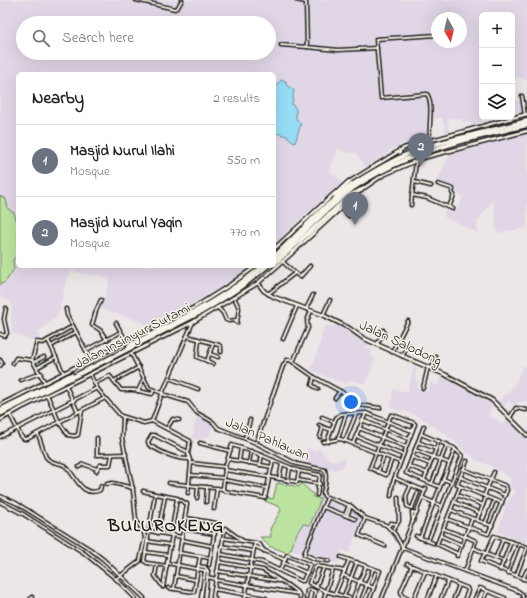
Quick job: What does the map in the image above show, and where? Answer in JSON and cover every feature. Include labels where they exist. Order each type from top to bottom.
[{"type":"highway","points":[[276,254],[311,220],[351,185],[423,152],[527,120]]},
{"type":"highway","points":[[465,139],[527,125]]},
{"type":"highway","points":[[276,258],[351,185]]},
{"type":"highway","points":[[276,262],[351,195],[361,190]]},
{"type":"highway","name":"Jalan Insinyur Sutami","points":[[0,410],[200,309],[226,293],[260,268]]},
{"type":"highway","name":"Jalan Insinyur Sutami","points":[[0,415],[9,412],[201,312],[228,296],[265,268]]},
{"type":"highway","points":[[256,276],[268,268]]},
{"type":"street","points":[[136,0],[174,9],[178,7],[182,0]]},
{"type":"street","points":[[296,0],[306,2],[307,47]]},
{"type":"street","points":[[430,140],[429,128],[431,116],[429,98],[427,94],[381,98],[376,39],[431,35]]},
{"type":"street","points":[[281,45],[338,50],[377,48]]},
{"type":"street","points":[[276,247],[322,204],[399,150],[430,140],[526,115],[522,96]]},
{"type":"street","points":[[276,268],[361,190],[383,175],[416,160],[527,131]]},
{"type":"street","points":[[399,150],[405,165]]},
{"type":"street","points":[[411,204],[416,160]]},
{"type":"street","points":[[414,182],[431,186]]},
{"type":"street","points":[[438,184],[453,189],[452,193],[454,195],[449,207]]},
{"type":"street","points":[[412,195],[427,198],[453,209]]},
{"type":"street","points":[[341,208],[349,216]]},
{"type":"street","points":[[283,262],[300,277],[310,266]]},
{"type":"street","points":[[0,405],[44,381],[91,360],[195,307],[253,268]]},
{"type":"street","points":[[0,420],[9,412],[66,386],[193,322],[258,283],[276,268]]},
{"type":"street","points":[[268,294],[295,273]]},
{"type":"street","name":"Jalan Salodong","points":[[258,283],[268,294],[323,315],[349,328],[363,338],[392,352],[446,374],[492,400],[527,435]]},
{"type":"street","points":[[306,309],[313,295]]},
{"type":"street","points":[[217,307],[226,320],[236,320],[236,323],[239,308],[234,297]]},
{"type":"street","points":[[101,300],[92,326],[100,330],[107,340]]},
{"type":"street","points":[[323,315],[330,300]]},
{"type":"street","points":[[283,338],[297,306]]},
{"type":"street","points":[[0,334],[5,336],[7,333],[4,319],[6,308]]},
{"type":"street","points":[[66,309],[67,315],[91,360]]},
{"type":"street","points":[[293,362],[308,328],[307,321],[311,311]]},
{"type":"street","points":[[392,352],[408,321]]},
{"type":"street","points":[[152,421],[193,322]]},
{"type":"street","points":[[116,323],[127,342]]},
{"type":"street","points":[[44,381],[41,373],[33,361],[36,342],[38,341],[42,343],[73,326]]},
{"type":"street","points":[[377,344],[384,332],[383,330]]},
{"type":"street","points":[[51,346],[76,332]]},
{"type":"street","points":[[86,350],[122,332]]},
{"type":"street","points":[[186,336],[220,346],[221,352]]},
{"type":"street","points":[[48,340],[63,372]]},
{"type":"street","points":[[199,340],[197,357],[213,364]]},
{"type":"street","points":[[208,361],[213,344]]},
{"type":"street","points":[[402,356],[409,345]]},
{"type":"street","name":"Jalan Pahlawan","points":[[131,353],[149,388],[162,394],[188,402],[197,413],[213,422],[218,428],[256,443],[259,446],[297,464],[325,470],[326,486],[322,493],[327,498]]},
{"type":"street","points":[[210,354],[218,357]]},
{"type":"street","points":[[13,363],[16,358],[33,361],[44,357]]},
{"type":"street","points":[[37,367],[56,357]]},
{"type":"street","points":[[431,369],[436,357]]},
{"type":"street","points":[[0,360],[2,363],[0,366]]},
{"type":"street","points":[[256,443],[284,363],[288,360],[314,377],[347,395],[347,404],[380,408]]},
{"type":"street","points":[[114,381],[139,367]]},
{"type":"street","points":[[423,388],[428,367]]},
{"type":"street","points":[[21,380],[41,373]]},
{"type":"street","points":[[90,374],[97,388],[123,417],[144,423],[152,421],[190,441],[188,452],[191,463],[188,493]]},
{"type":"street","points":[[95,383],[109,376],[120,389],[152,394],[154,390]]},
{"type":"street","points":[[314,377],[312,386],[318,388]]},
{"type":"street","points":[[138,391],[144,378]]},
{"type":"street","points":[[169,378],[198,389]]},
{"type":"street","points":[[66,386],[78,412]]},
{"type":"street","points":[[0,437],[97,388]]},
{"type":"street","points":[[335,398],[340,391]]},
{"type":"street","points":[[47,395],[59,422],[68,435],[78,436],[82,410]]},
{"type":"street","points":[[9,412],[24,439],[38,434],[105,398]]},
{"type":"street","points":[[509,418],[516,408],[526,410]]},
{"type":"street","points":[[346,441],[356,413]]},
{"type":"street","points":[[353,444],[366,413]]},
{"type":"street","points":[[328,442],[334,422],[341,414],[366,413],[412,431]]},
{"type":"street","points":[[338,439],[346,414]]},
{"type":"street","points":[[391,496],[395,476],[414,423],[394,415],[391,415],[370,468],[384,475],[386,474],[392,459]]},
{"type":"street","points":[[116,580],[140,561],[145,538],[144,533],[136,520],[133,488],[122,438],[123,417]]},
{"type":"street","points":[[322,417],[334,422]]},
{"type":"street","points":[[328,419],[336,418]]},
{"type":"street","points":[[167,428],[173,419],[179,420]]},
{"type":"street","points":[[245,438],[250,420]]},
{"type":"street","points":[[362,420],[409,439]]},
{"type":"street","points":[[319,425],[323,428],[331,430]]},
{"type":"street","points":[[424,426],[406,474],[440,487]]},
{"type":"street","points":[[320,437],[323,428]]},
{"type":"street","points":[[359,428],[406,447]]},
{"type":"street","points":[[38,434],[47,458],[57,465],[63,464],[66,466],[83,488],[88,491],[97,491],[100,490],[101,486]]},
{"type":"street","points":[[421,434],[451,446],[461,455],[428,541]]},
{"type":"street","points":[[188,452],[154,435],[152,435],[148,442],[149,445],[168,455],[189,459]]},
{"type":"street","points":[[356,436],[403,455]]},
{"type":"street","points":[[98,438],[97,455],[126,454]]},
{"type":"street","points":[[323,442],[338,439],[346,441],[400,462]]},
{"type":"street","points":[[424,480],[439,441]]},
{"type":"street","points":[[418,442],[436,449]]},
{"type":"street","points":[[200,444],[230,451]]},
{"type":"street","points":[[432,484],[447,444]]},
{"type":"street","points":[[222,488],[232,445],[262,455],[290,468],[320,475],[320,484],[317,495]]},
{"type":"street","points":[[239,461],[241,448]]},
{"type":"street","points":[[420,538],[455,449]]},
{"type":"street","points":[[415,450],[449,463]]},
{"type":"street","points":[[249,463],[251,452]]},
{"type":"street","points":[[79,467],[84,464],[97,470],[100,465],[110,465],[112,455]]},
{"type":"street","points":[[260,465],[262,455]]},
{"type":"street","points":[[378,472],[384,456]]},
{"type":"street","points":[[412,457],[430,464]]},
{"type":"street","points":[[228,459],[272,467]]},
{"type":"street","points":[[169,483],[222,488],[224,490],[264,499],[266,496],[273,460]]},
{"type":"street","points":[[467,461],[457,484],[460,487],[502,503]]},
{"type":"street","points":[[191,463],[226,467]]},
{"type":"street","points":[[280,479],[282,464]]},
{"type":"street","points":[[408,466],[427,473]]},
{"type":"street","points":[[288,481],[290,468]]},
{"type":"street","points":[[447,519],[488,534],[507,490],[507,486],[463,469]]},
{"type":"street","points":[[225,470],[288,481],[296,482],[298,480],[320,484]]},
{"type":"street","points":[[298,480],[299,471]]},
{"type":"street","points":[[477,520],[483,505],[487,488],[494,472]]},
{"type":"street","points":[[190,475],[224,479],[267,488]]},
{"type":"street","points":[[382,598],[426,490],[397,479],[395,476]]},
{"type":"street","points":[[460,477],[505,495]]},
{"type":"street","points":[[443,479],[451,482]]},
{"type":"street","points":[[107,484],[113,483],[133,488]]},
{"type":"street","points":[[411,485],[406,496],[407,506],[412,508],[418,493]]},
{"type":"street","points":[[197,498],[198,486]]},
{"type":"street","points":[[206,502],[207,487]]},
{"type":"street","points":[[460,487],[440,536],[438,545],[458,555],[472,518]]},
{"type":"street","points":[[214,509],[217,488]]},
{"type":"street","points":[[143,491],[177,498],[187,504],[174,589]]},
{"type":"street","points":[[154,494],[144,562],[167,566]]},
{"type":"street","points":[[457,494],[483,505]]},
{"type":"street","points":[[0,496],[16,503],[90,550],[121,575],[144,598]]},
{"type":"street","points":[[158,533],[165,496]]},
{"type":"street","points":[[393,531],[399,521],[398,497]]},
{"type":"street","points":[[157,565],[155,576],[163,587],[177,498]]},
{"type":"street","points":[[329,561],[314,560],[304,554],[327,498],[350,506],[365,518],[388,526],[393,531],[403,548],[518,590],[524,598]]},
{"type":"street","points":[[423,498],[442,506]]},
{"type":"street","points":[[485,524],[494,500]]},
{"type":"street","points":[[0,502],[23,514],[84,553],[135,598]]},
{"type":"street","points":[[454,502],[480,513]]},
{"type":"street","points":[[346,516],[350,506]]},
{"type":"street","points":[[323,507],[355,519]]},
{"type":"street","points":[[451,510],[492,526]]},
{"type":"street","points":[[413,524],[412,512],[417,513]]},
{"type":"street","points":[[186,518],[214,522],[216,524],[209,565]]},
{"type":"street","points":[[365,518],[359,535],[385,546]]},
{"type":"street","points":[[388,526],[390,523],[397,524]]},
{"type":"street","points":[[215,598],[213,597],[214,589],[221,546],[226,528],[243,541]]},
{"type":"street","points":[[184,529],[214,534]]},
{"type":"street","points":[[444,529],[476,541],[465,571]]},
{"type":"street","points":[[149,530],[182,537]]},
{"type":"street","points":[[416,536],[433,543]]},
{"type":"street","points":[[440,536],[462,545]]},
{"type":"street","points":[[516,576],[527,548],[520,544],[494,536],[482,562],[500,570],[523,579],[527,580]]},
{"type":"street","points":[[223,538],[255,543],[260,545],[264,550]]},
{"type":"street","points":[[496,557],[503,539]]},
{"type":"street","points":[[182,540],[212,546]]},
{"type":"street","points":[[147,541],[170,545]]},
{"type":"street","points":[[500,570],[511,542]]},
{"type":"street","points":[[245,598],[255,543]]},
{"type":"street","points":[[508,573],[520,544]]},
{"type":"street","points":[[221,546],[253,551]]},
{"type":"street","points":[[254,546],[306,573]]},
{"type":"street","points":[[474,548],[504,560]]},
{"type":"street","points":[[145,552],[168,555]]},
{"type":"street","points":[[180,552],[210,558]]},
{"type":"street","points":[[220,554],[262,562],[301,581],[303,581],[310,565],[287,556],[280,570]]},
{"type":"street","points":[[168,588],[194,592],[200,556]]},
{"type":"street","points":[[341,557],[380,571],[370,598]]},
{"type":"street","points":[[335,594],[349,560]]},
{"type":"street","points":[[219,562],[264,570],[300,594],[300,598]]},
{"type":"street","points":[[344,596],[357,562]]},
{"type":"street","points":[[167,563],[207,571],[201,598],[205,598],[204,589]]},
{"type":"street","points":[[407,564],[467,589],[465,598]]},
{"type":"street","points":[[345,571],[315,566],[309,583],[325,591],[351,598],[366,566]]},
{"type":"street","points":[[407,598],[402,596],[401,591],[412,566]]},
{"type":"street","points":[[316,587],[324,567]]},
{"type":"street","points":[[324,598],[333,569]]},
{"type":"street","points":[[362,598],[373,569]]},
{"type":"street","points":[[523,579],[527,570]]},
{"type":"street","points":[[217,571],[282,581]]},
{"type":"street","points":[[414,598],[425,572]]},
{"type":"street","points":[[343,575],[374,588]]},
{"type":"street","points":[[176,576],[196,580]]},
{"type":"street","points":[[428,598],[436,576]]},
{"type":"street","points":[[206,577],[298,593]]},
{"type":"street","points":[[441,598],[448,581]]},
{"type":"street","points":[[454,598],[459,585]]},
{"type":"street","points":[[475,598],[479,588],[504,598]]},
{"type":"street","points":[[214,589],[266,598]]},
{"type":"street","points":[[306,598],[308,589],[315,591],[314,598]]},
{"type":"street","points":[[484,598],[487,591]]},
{"type":"street","points":[[494,598],[495,594]]},
{"type":"shaded area","points":[[0,0],[527,0],[527,81],[516,76],[515,81],[515,12],[479,12],[479,120],[482,120],[483,122],[472,125],[467,122],[462,122],[462,119],[448,118],[449,133],[446,133],[442,118],[433,118],[430,136],[405,143],[393,149],[366,168],[356,153],[347,153],[338,148],[329,171],[343,183],[302,217],[276,244],[276,72],[16,72],[16,218],[14,213],[8,209],[6,199],[0,196]]},
{"type":"shaded area","points":[[515,100],[527,100],[527,113],[515,115]]},
{"type":"shaded area","points":[[527,132],[527,228],[497,233],[493,199],[477,222],[478,233],[443,216],[447,208],[457,211],[463,196],[453,193],[454,189],[439,183],[438,179],[450,154]]},
{"type":"shaded area","points":[[16,256],[16,268],[241,268],[246,271],[187,307],[145,329],[142,322],[101,309],[110,279],[97,274],[96,276],[72,271],[66,280],[57,317],[37,333],[39,335],[37,340],[30,340],[12,332],[12,303],[0,297],[0,285],[6,281],[13,260]]},
{"type":"shaded area","points":[[324,326],[339,326],[347,329],[370,343],[366,348],[373,350],[370,355],[375,358],[366,384],[349,380],[347,383],[333,380],[310,369],[317,354]]},
{"type":"shaded area","points":[[414,363],[417,364],[415,368],[417,369],[415,380],[419,381],[417,387],[428,391],[430,382],[437,386],[442,374],[494,403],[488,415],[503,424],[508,418],[527,437],[527,544],[498,532],[506,504],[516,491],[508,486],[512,479],[493,467],[476,460],[445,434],[426,421],[411,413],[391,408],[393,389],[408,392]]},
{"type":"shaded area","points":[[523,365],[527,367],[527,402],[518,402],[514,406],[509,401],[501,409],[497,403],[506,395],[516,382]]},
{"type":"shaded area","points":[[197,414],[213,424],[209,436],[198,440],[192,438]]},
{"type":"shaded area","points":[[307,447],[312,451],[316,451],[318,449],[330,460],[340,460],[342,458],[346,460],[343,467],[335,470],[305,463]]},
{"type":"shaded area","points":[[322,497],[353,509],[362,519],[349,553],[342,550],[339,563],[321,561],[291,549],[297,533],[303,524],[310,525]]},
{"type":"green space","points":[[0,196],[6,199],[8,209],[14,213],[16,218],[16,256],[13,260],[14,269],[6,281],[0,285]]},
{"type":"green space","points":[[277,483],[299,487],[301,483],[313,494],[313,497],[321,499],[310,525],[303,524],[288,553],[269,546],[260,537],[271,537],[270,529],[281,510],[280,507],[265,501],[266,497],[273,499]]},
{"type":"water","points":[[281,80],[286,81],[286,85],[294,90],[292,104],[296,109],[296,119],[301,123],[295,143],[287,136],[276,133],[276,86]]},
{"type":"place","name":"Masjid Nurul Yaqin","points":[[421,166]]},
{"type":"place","name":"Masjid Nurul Ilahi","points":[[355,225]]},
{"type":"district","name":"BULUROKENG","points":[[166,525]]}]
